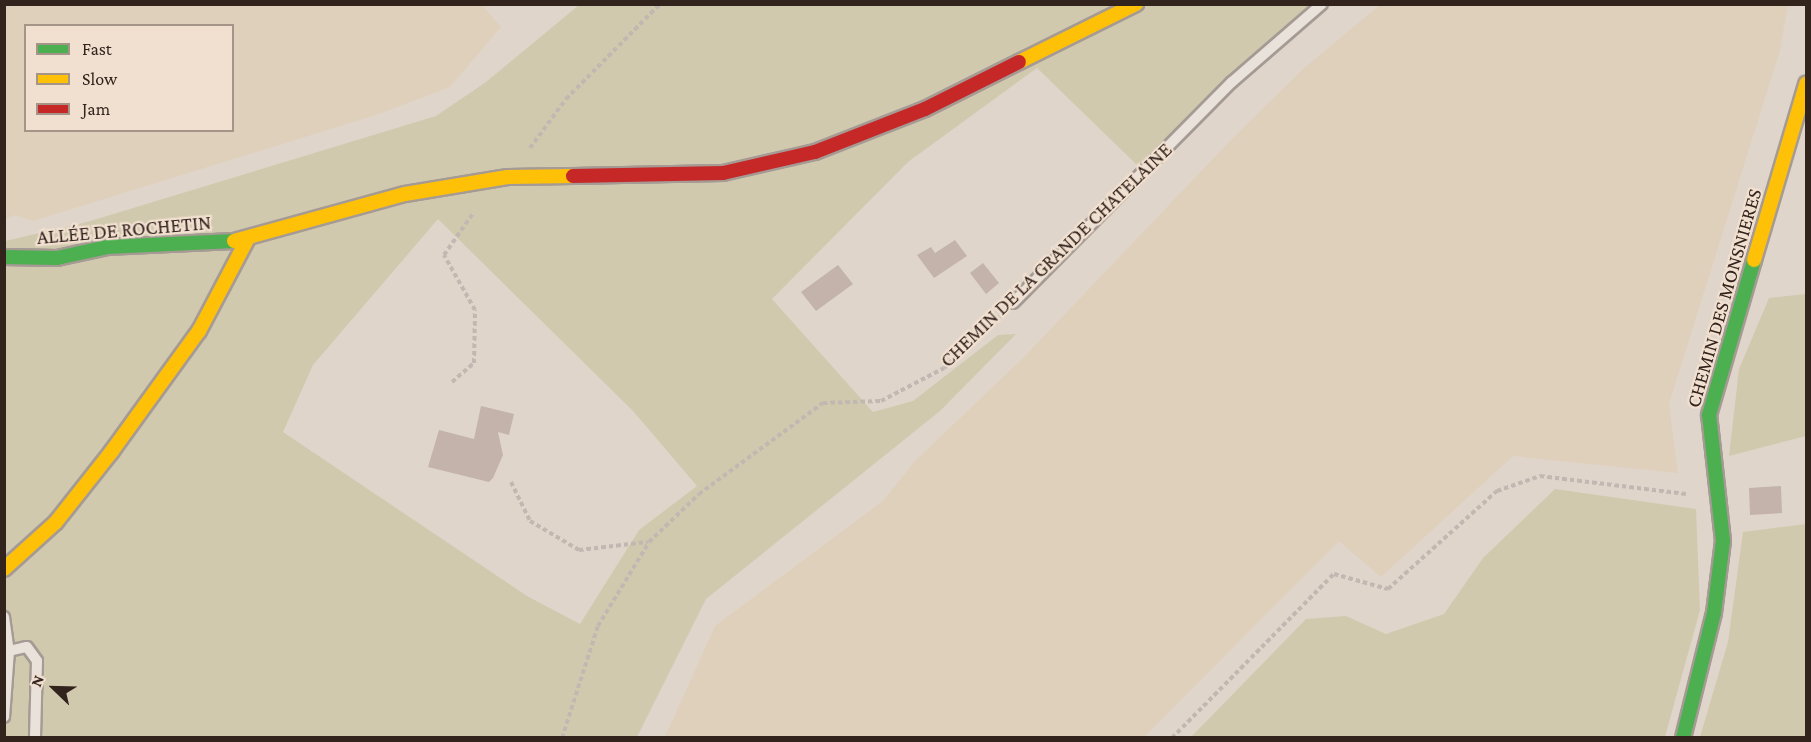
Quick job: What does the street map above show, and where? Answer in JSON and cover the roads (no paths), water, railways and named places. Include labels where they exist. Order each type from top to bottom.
[{"type":"street","name":"ALLÉE DE ROCHETIN","points":[[4,257],[57,258],[107,248],[247,240],[405,194],[508,177],[723,174],[815,152],[924,109],[1136,4]]},
{"type":"street","name":"CHEMIN DES MONSNIERES","points":[[1683,738],[1714,613],[1723,541],[1709,415],[1806,84]]},
{"type":"street","points":[[4,569],[56,522],[112,451],[199,331],[247,240]]},
{"type":"lane","name":"CHEMIN DE LA GRANDE CHATELAINE","points":[[1013,303],[1232,82],[1322,4]]},
{"type":"lane","points":[[4,617],[9,651],[4,717]]},
{"type":"lane","points":[[9,651],[27,647],[37,661],[35,738]]}]
